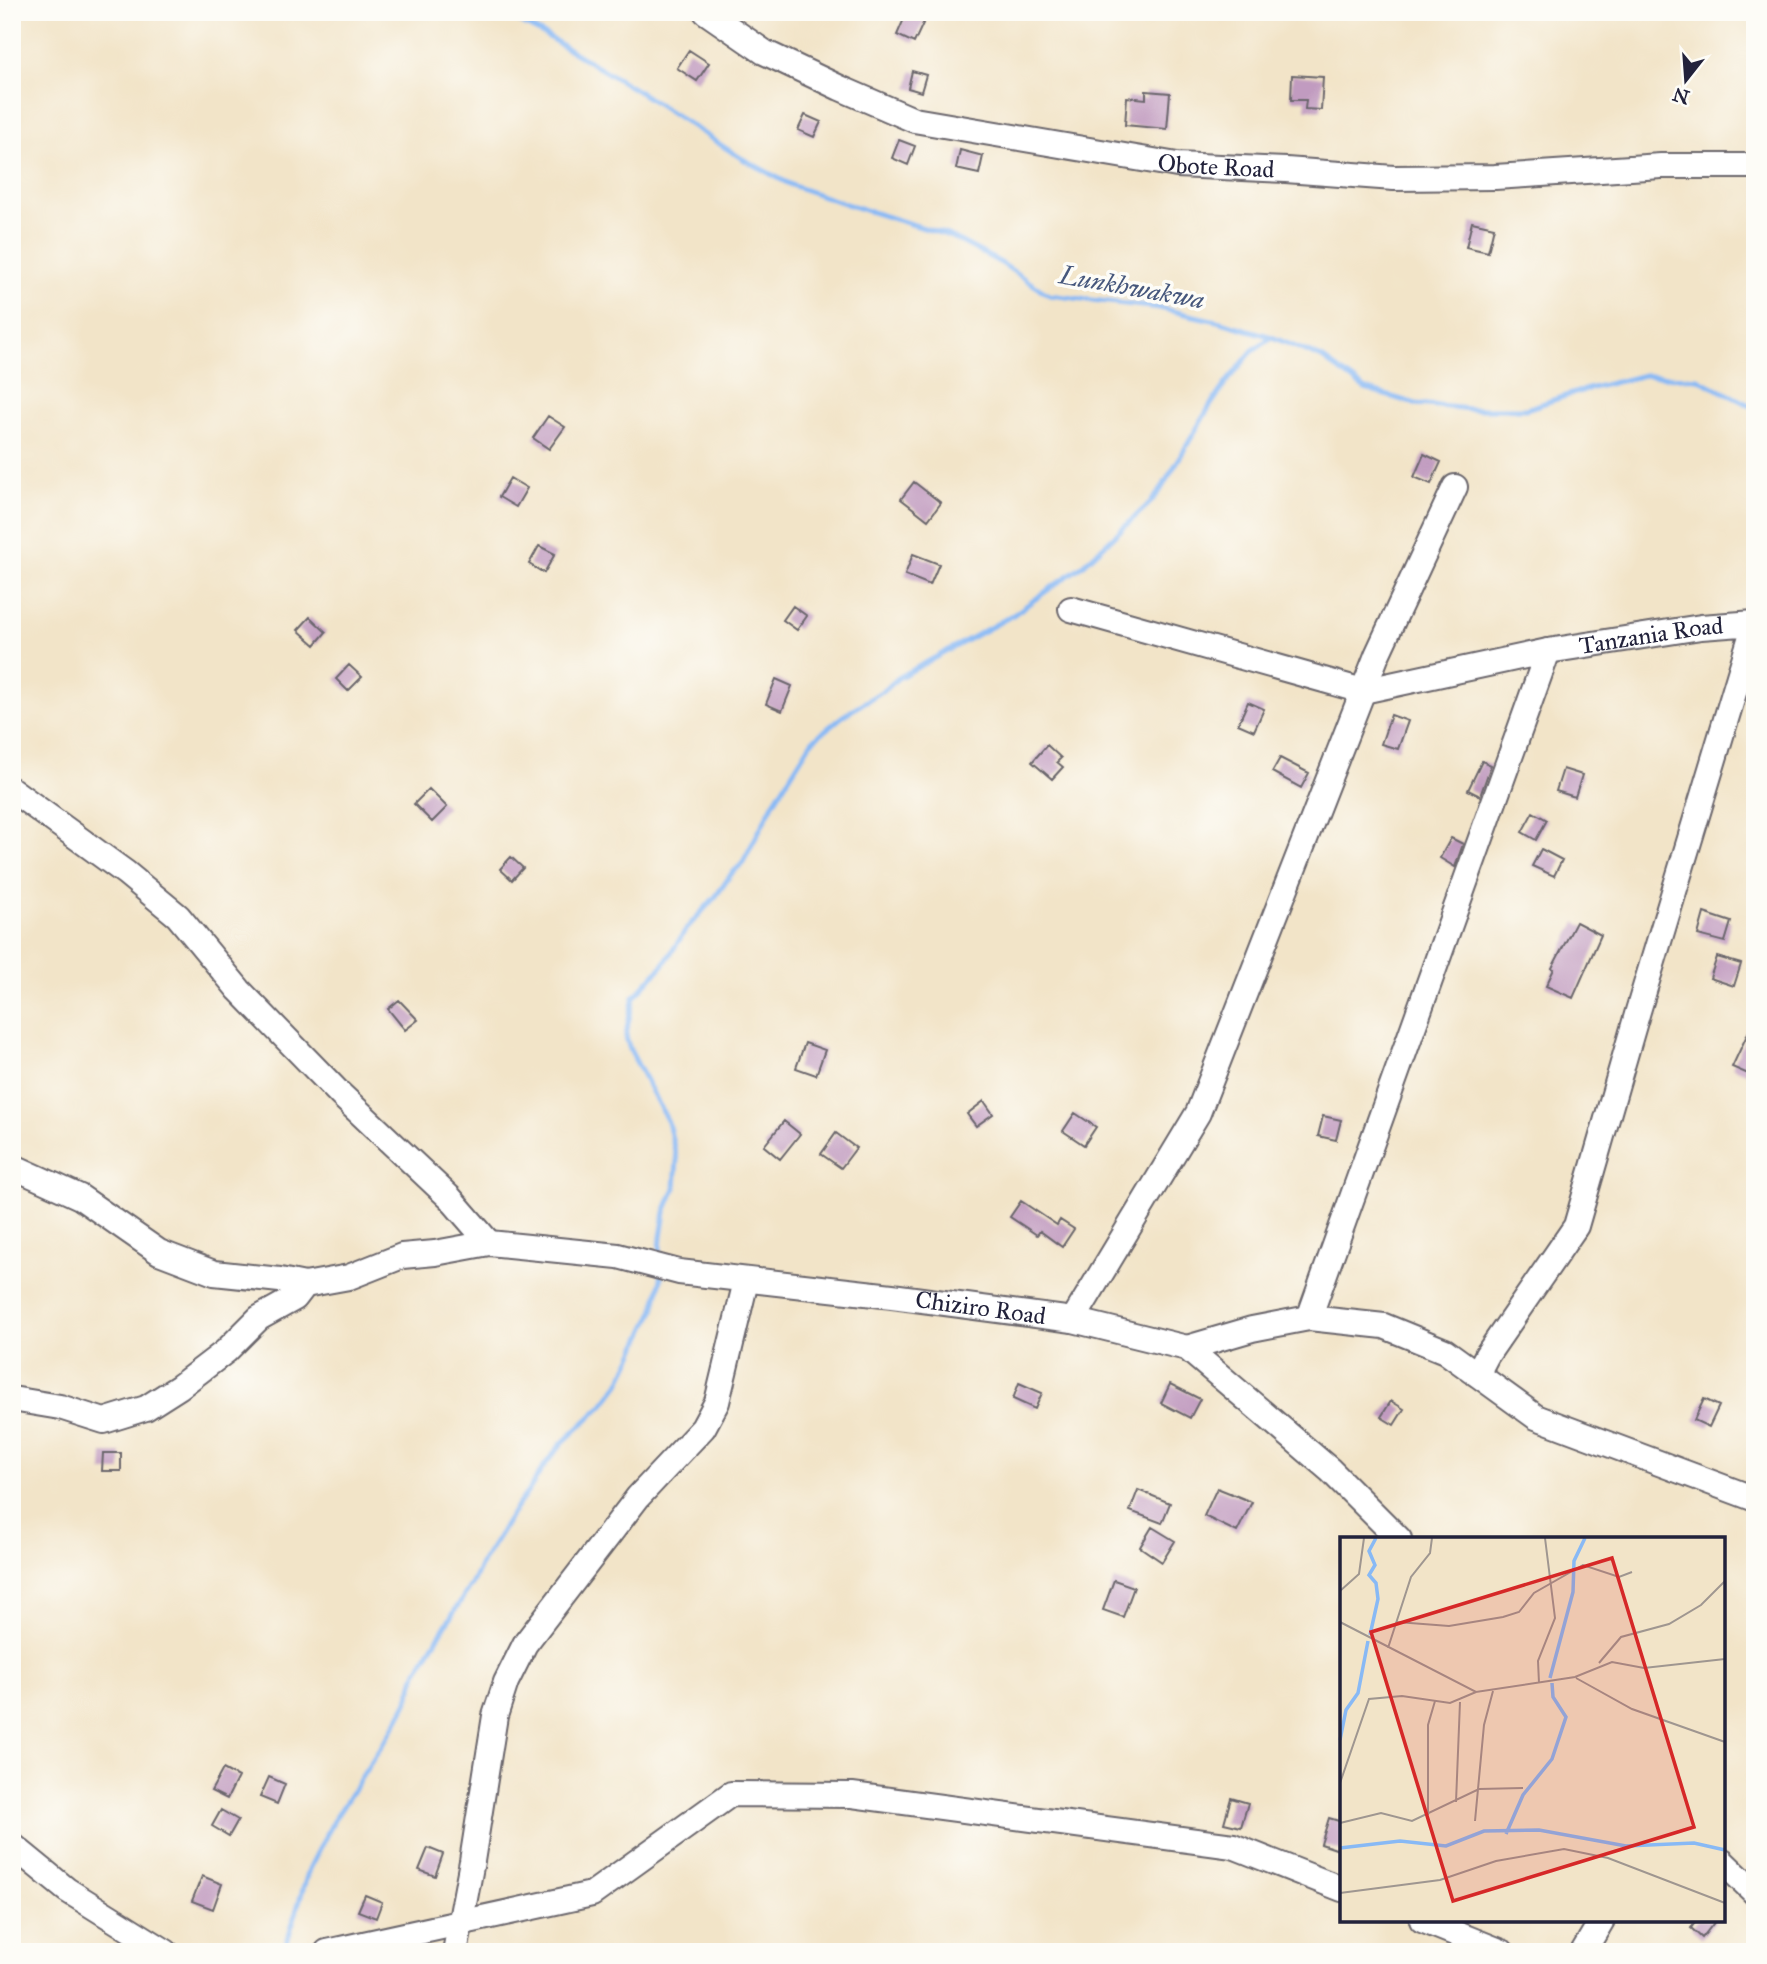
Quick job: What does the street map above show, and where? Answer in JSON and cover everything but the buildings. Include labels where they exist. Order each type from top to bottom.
[{"type":"street","name":"Obote Road","points":[[706,12],[764,52],[914,120],[1177,166],[1394,178],[1495,177],[1661,166],[1755,166]]},
{"type":"street","points":[[1073,1320],[1198,1113],[1363,691],[1455,486]]},
{"type":"street","points":[[1071,610],[1363,691]]},
{"type":"street","points":[[1477,1374],[1487,1355],[1576,1226],[1755,623]]},
{"type":"street","name":"Tanzania Road","points":[[1363,691],[1548,651],[1701,627],[1755,623]]},
{"type":"street","points":[[1310,1318],[1548,651]]},
{"type":"street","points":[[12,790],[126,873],[178,916],[239,990],[340,1094],[450,1198],[489,1243]]},
{"type":"street","points":[[12,1166],[80,1197],[159,1252],[214,1273],[305,1285],[295,1298],[259,1318],[226,1351],[146,1408],[104,1421],[60,1407],[12,1399]]},
{"type":"street","name":"Chiziro Road","points":[[305,1285],[349,1277],[402,1256],[489,1243],[618,1256],[679,1272],[1073,1320],[1187,1348],[1330,1470],[1397,1537]]},
{"type":"street","points":[[455,1952],[495,1716],[506,1682],[525,1644],[630,1508],[704,1428],[717,1402],[746,1280]]},
{"type":"street","points":[[1187,1348],[1252,1329],[1310,1318],[1384,1326],[1445,1351],[1536,1417],[1755,1499]]},
{"type":"street","points":[[327,1952],[593,1894],[732,1794],[852,1795],[1233,1846],[1340,1888]]},
{"type":"street","points":[[12,1845],[67,1889],[166,1952]]},
{"type":"street","points":[[1725,1864],[1755,1893]]},
{"type":"street","points":[[1427,1922],[1502,1952]]},
{"type":"street","points":[[1583,1952],[1601,1922]]},
{"type":"waterway","name":"Lunkhwakwa","points":[[501,12],[545,35],[741,158],[791,185],[950,236],[1001,263],[1049,295],[1159,308],[1272,337],[1322,358],[1365,389],[1416,404],[1470,409],[1526,409],[1584,390],[1644,375],[1698,379],[1755,408]]},
{"type":"waterway","points":[[659,1261],[665,1212],[675,1188],[677,1160],[668,1122],[630,1050],[626,1037],[634,997],[664,964],[687,928],[742,864],[774,802],[812,741],[898,678],[1013,615],[1083,565],[1160,491],[1226,383],[1253,350],[1272,337]]},
{"type":"waterway","points":[[284,1952],[309,1869],[334,1820],[395,1725],[408,1701],[416,1673],[513,1512],[562,1443],[602,1406],[619,1384],[654,1311],[661,1274]]}]
